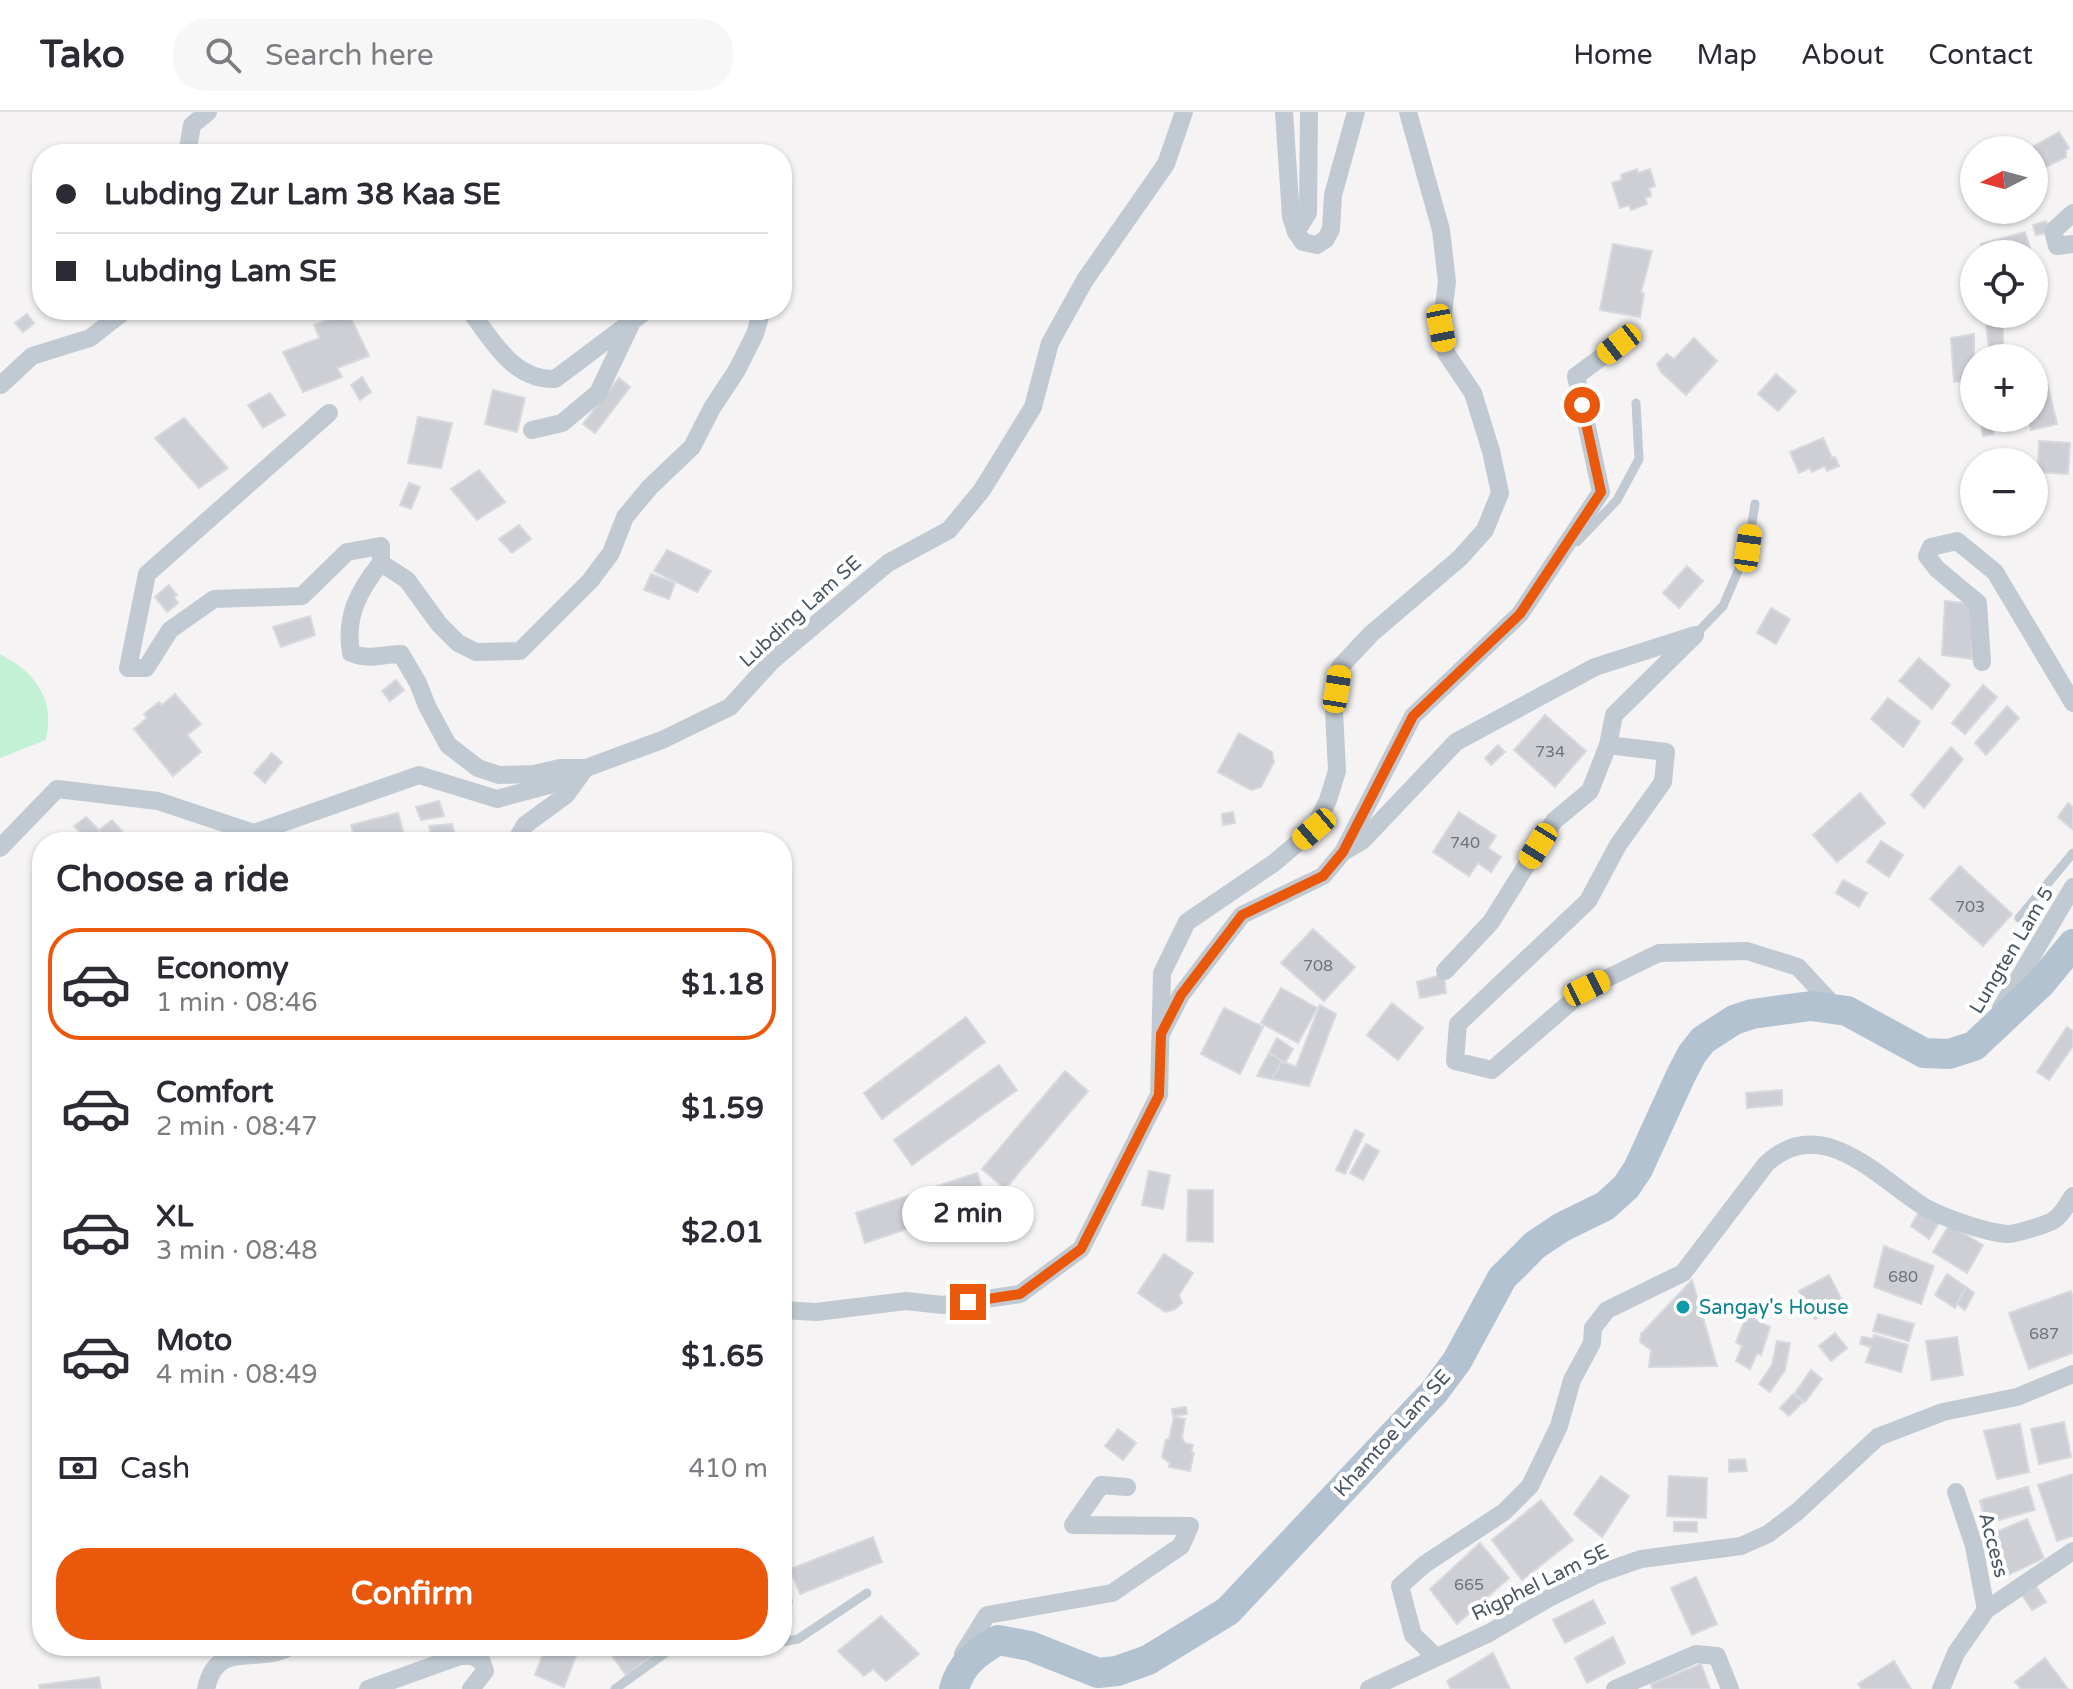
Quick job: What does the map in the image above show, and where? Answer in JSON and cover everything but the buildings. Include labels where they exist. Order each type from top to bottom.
[{"type":"main road","name":"Khamtoe Lam SE","points":[[967,1662],[998,1640],[1030,1646],[1098,1673],[1117,1671],[1148,1660],[1228,1611],[1434,1392],[1457,1361],[1502,1278],[1535,1245],[1562,1227],[1605,1206],[1626,1187],[1638,1169],[1681,1075],[1703,1040],[1734,1020],[1752,1014],[1811,1006],[1847,1011],[1924,1053],[1949,1054],[1974,1046],[1987,1035],[2041,983],[2073,944]]},
{"type":"main road","points":[[954,1689],[958,1674],[967,1662]]},
{"type":"street","points":[[189,144],[192,125],[208,112]]},
{"type":"street","name":"Lubding Lam SE","points":[[381,563],[368,578],[356,602],[347,632],[351,653],[365,659],[383,654],[401,654],[448,745],[478,768],[499,775],[586,768],[662,740],[730,707],[771,662],[888,563],[949,530],[982,490],[1033,407],[1050,343],[1085,280],[1166,164],[1184,112]]},
{"type":"street","points":[[1284,112],[1291,217],[1303,242],[1317,245],[1326,239],[1331,229],[1333,195],[1356,112]]},
{"type":"street","points":[[1296,232],[1308,213],[1309,112]]},
{"type":"street","points":[[792,1311],[816,1312],[906,1301],[943,1305],[1020,1294],[1081,1249],[1159,1095],[1162,973],[1187,922],[1274,863],[1314,829],[1337,771],[1334,710],[1340,667],[1371,634],[1460,558],[1485,530],[1500,493],[1473,393],[1446,353],[1441,328],[1447,282],[1441,230],[1408,112]]},
{"type":"street","points":[[2073,213],[2053,231],[2057,246],[2073,244]]},
{"type":"street","points":[[1,385],[32,356],[90,338],[113,320]]},
{"type":"street","points":[[476,320],[519,370],[538,379],[555,379],[636,320]]},
{"type":"street","points":[[329,413],[147,574],[128,668],[146,668],[170,630],[214,599],[302,596],[347,552],[381,546],[381,563],[407,580],[439,624],[458,643],[476,652],[520,651],[590,581],[611,553],[625,517],[650,487],[692,447],[712,408],[737,370],[759,320]]},
{"type":"street","points":[[532,430],[562,423],[598,393],[631,324]]},
{"type":"street","points":[[1161,1034],[1181,995],[1242,915],[1323,876],[1343,852],[1413,716],[1520,614],[1601,492],[1576,376],[1619,344]]},
{"type":"street","points":[[1982,662],[1978,603],[1937,569],[1927,556],[1931,547],[1957,541],[1995,572],[2073,703]]},
{"type":"street","points":[[1343,852],[1362,841],[1456,742],[1595,667],[1695,635]]},
{"type":"street","points":[[1445,971],[1491,922],[1554,821],[1590,791],[1608,745],[1614,715],[1695,635]]},
{"type":"street","points":[[1608,745],[1666,752],[1663,782],[1618,845],[1588,901],[1458,1024],[1455,1061],[1492,1070],[1587,988],[1659,953],[1747,951],[1798,967],[1837,1009]]},
{"type":"street","points":[[521,832],[525,825],[566,795],[586,768]]},
{"type":"street","points":[[257,832],[419,775],[497,799],[549,785],[586,768]]},
{"type":"street","points":[[0,848],[57,789],[158,801],[251,832]]},
{"type":"street","name":"Lungten Lam 5","points":[[1987,1035],[2073,887]]},
{"type":"street","points":[[1435,1656],[1413,1635],[1400,1586],[1425,1564],[1504,1512],[1530,1486],[1559,1426],[1572,1380],[1592,1343],[1593,1328],[1607,1310],[1683,1273],[1766,1164],[1779,1152],[1805,1144],[1835,1149],[1858,1158],[1928,1209],[1977,1227],[2009,1234],[2054,1220],[2073,1196]]},
{"type":"street","name":"Rigphel Lam SE","points":[[1369,1689],[1489,1633],[1598,1574],[1641,1559],[1741,1546],[1768,1534],[1797,1512],[1878,1437],[1943,1412],[2017,1397],[2073,1374]]},
{"type":"street","points":[[967,1662],[963,1654],[987,1615],[1112,1593],[1181,1546],[1190,1526],[1073,1525],[1101,1485],[1127,1487]]},
{"type":"street","name":"Access","points":[[1956,1492],[1974,1546],[1986,1610]]},
{"type":"street","points":[[1941,1689],[1956,1653],[1986,1610],[2073,1551]]},
{"type":"street","points":[[1615,1689],[1696,1654],[1717,1656],[1730,1689]]},
{"type":"street","points":[[206,1689],[209,1673],[216,1663],[255,1656]]},
{"type":"street","points":[[368,1689],[460,1656],[473,1656],[482,1662],[485,1671],[471,1689]]},
{"type":"lane","points":[[1547,573],[1617,500],[1639,459],[1636,403]]},
{"type":"lane","points":[[1695,635],[1723,606],[1748,548],[1755,504]]},
{"type":"lane","points":[[2019,918],[2073,853]]},
{"type":"lane","points":[[792,1640],[867,1593]]},
{"type":"lane","points":[[615,1689],[661,1656]]},
{"type":"green space","points":[[0,654],[24,670],[40,689],[48,712],[48,725],[46,740],[0,758]]},
{"type":"place","name":"Sangay's House","points":[[1683,1307]]},
{"type":"route","points":[[968,1302],[1020,1294],[1081,1249],[1159,1095],[1161,1034],[1181,995],[1242,915],[1323,876],[1343,852],[1413,716],[1520,614],[1601,492],[1582,405]]}]
